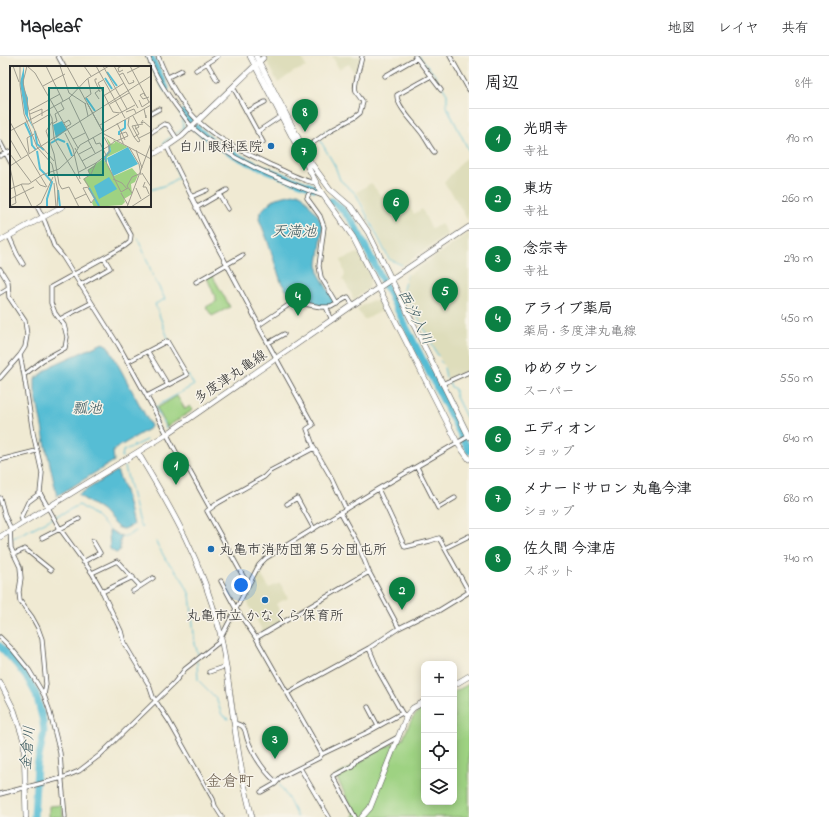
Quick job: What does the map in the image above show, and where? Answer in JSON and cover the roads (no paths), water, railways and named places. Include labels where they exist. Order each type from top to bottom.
[{"type":"street","points":[[58,56],[63,66]]},
{"type":"street","points":[[148,56],[155,74],[172,101],[192,127],[203,136],[234,156],[271,176],[324,196]]},
{"type":"street","points":[[158,56],[168,78],[187,108],[198,121],[236,148],[291,174],[316,183]]},
{"type":"street","points":[[196,70],[218,56]]},
{"type":"street","points":[[250,56],[260,60]]},
{"type":"street","points":[[256,56],[260,60],[316,183],[353,237],[381,287],[469,459]]},
{"type":"street","points":[[302,150],[360,113],[363,102],[356,91],[355,86],[362,56]]},
{"type":"street","points":[[450,56],[469,90]]},
{"type":"street","points":[[385,76],[416,57],[441,90]]},
{"type":"street","points":[[151,155],[166,147],[176,137],[192,127],[260,60]]},
{"type":"street","points":[[207,63],[217,80]]},
{"type":"street","points":[[168,78],[182,70]]},
{"type":"street","points":[[151,76],[155,74]]},
{"type":"street","points":[[431,76],[397,95],[397,98],[434,152]]},
{"type":"street","points":[[233,87],[263,142]]},
{"type":"street","points":[[246,112],[265,102]]},
{"type":"street","points":[[151,113],[159,109]]},
{"type":"street","points":[[257,132],[278,118]]},
{"type":"street","points":[[151,132],[164,124],[168,125],[176,137]]},
{"type":"street","points":[[0,142],[10,161]]},
{"type":"street","points":[[166,147],[226,265],[313,425],[307,429],[314,448],[332,479],[346,509]]},
{"type":"street","points":[[0,794],[62,778],[84,768],[100,755],[174,683],[185,669],[218,643],[259,565],[266,558],[378,489],[468,437],[362,222],[351,208],[330,189],[320,177],[302,150]]},
{"type":"street","points":[[0,156],[10,151]]},
{"type":"street","points":[[191,197],[207,190]]},
{"type":"street","points":[[196,208],[227,190]]},
{"type":"street","points":[[310,191],[307,198],[320,216],[324,227],[319,266],[322,277],[337,304]]},
{"type":"street","points":[[219,194],[228,209]]},
{"type":"street","points":[[37,207],[46,222],[54,246],[63,257],[127,362],[147,396],[184,467],[188,468],[210,508]]},
{"type":"street","points":[[0,241],[61,207]]},
{"type":"street","points":[[24,375],[43,360],[65,348],[67,337],[64,325],[55,313],[51,303],[51,287],[125,246],[132,239],[116,207]]},
{"type":"street","name":"多度津丸亀線","points":[[0,537],[167,434],[353,305],[469,227]]},
{"type":"street","points":[[9,236],[16,254],[23,264]]},
{"type":"street","points":[[196,282],[243,255]]},
{"type":"street","points":[[80,285],[110,268],[104,258]]},
{"type":"street","points":[[0,269],[8,282],[9,297],[20,312],[26,324],[27,341],[20,355],[0,378]]},
{"type":"street","points":[[0,293],[8,288]]},
{"type":"street","points":[[259,325],[293,302],[331,307],[348,297],[353,305]]},
{"type":"street","points":[[60,319],[91,304]]},
{"type":"street","points":[[326,307],[332,320]]},
{"type":"street","points":[[268,343],[284,334]]},
{"type":"street","points":[[127,362],[167,341],[187,375],[147,396]]},
{"type":"street","points":[[148,352],[168,385]]},
{"type":"street","points":[[20,355],[36,451],[42,473],[40,493],[60,529],[92,573],[122,631],[124,643],[143,675],[155,701],[169,721],[222,817]]},
{"type":"street","points":[[442,384],[469,372]]},
{"type":"street","points":[[248,585],[207,511],[264,477],[270,471],[314,448]]},
{"type":"street","points":[[0,460],[36,451]]},
{"type":"street","points":[[138,453],[176,517],[192,549],[209,592],[221,638],[241,769],[252,817]]},
{"type":"street","points":[[417,467],[438,508],[455,498]]},
{"type":"street","points":[[287,693],[369,648],[399,628],[427,614],[438,612],[469,592],[439,538],[405,547],[378,489]]},
{"type":"street","points":[[24,522],[22,517],[28,502],[40,493]]},
{"type":"street","points":[[0,498],[10,527],[11,548],[21,572],[20,601],[38,628],[42,639],[46,684],[44,695]]},
{"type":"street","points":[[287,504],[297,498],[314,529]]},
{"type":"street","points":[[341,513],[357,542],[369,572],[399,628]]},
{"type":"street","points":[[42,538],[79,519]]},
{"type":"street","points":[[445,548],[469,536]]},
{"type":"street","points":[[83,562],[100,553],[94,540]]},
{"type":"street","points":[[14,554],[25,549],[51,570]]},
{"type":"street","points":[[92,573],[117,560],[140,586]]},
{"type":"street","points":[[256,638],[369,572]]},
{"type":"street","points":[[102,592],[133,577]]},
{"type":"street","points":[[133,590],[152,578]]},
{"type":"street","points":[[221,581],[236,609],[256,638],[322,754]]},
{"type":"street","points":[[0,637],[29,670],[44,695],[49,708],[60,753],[65,817]]},
{"type":"street","points":[[362,817],[370,808],[398,737],[404,715],[379,672],[369,648]]},
{"type":"street","points":[[209,672],[226,666]]},
{"type":"street","points":[[457,683],[469,676]]},
{"type":"street","points":[[0,682],[14,710],[24,741],[28,787],[26,817]]},
{"type":"street","points":[[261,792],[281,777],[319,758],[322,754],[378,726],[404,715],[421,704]]},
{"type":"street","points":[[368,707],[378,726]]},
{"type":"street","points":[[234,723],[241,725],[244,728],[248,742],[255,754],[266,772],[276,782]]},
{"type":"street","points":[[355,817],[333,776],[352,766],[356,760],[398,737]]},
{"type":"street","points":[[300,768],[329,817]]},
{"type":"water","name":"天満池","points":[[298,193],[303,196],[319,217],[323,226],[318,264],[319,274],[335,302],[331,306],[298,301],[290,296],[281,282],[259,219],[260,212],[276,198]]},
{"type":"water","name":"瓢池","points":[[103,343],[108,346],[151,426],[115,449],[113,452],[114,461],[57,496],[35,391],[35,379],[53,365]]},
{"type":"water","points":[[117,471],[125,491],[133,525],[124,529],[118,528],[102,511],[78,495]]},
{"type":"water","points":[[110,530],[122,536],[120,541],[120,551],[116,553],[110,549]]},
{"type":"waterway","name":"西汐入川","points":[[150,56],[166,88]]},
{"type":"waterway","points":[[419,56],[434,74],[447,94],[447,107],[469,151]]},
{"type":"waterway","name":"西汐入川","points":[[183,113],[210,140],[243,160],[314,188]]},
{"type":"waterway","points":[[339,124],[354,115]]},
{"type":"waterway","points":[[164,144],[164,142],[184,128],[182,121],[184,120]]},
{"type":"waterway","points":[[323,133],[329,129]]},
{"type":"waterway","points":[[320,140],[335,166],[340,180],[356,194],[389,259],[402,265]]},
{"type":"waterway","points":[[151,190],[166,185],[179,177],[173,162]]},
{"type":"waterway","name":"西汐入川","points":[[331,201],[340,207],[353,222],[469,451]]},
{"type":"waterway","points":[[138,238],[152,274],[165,299],[155,304],[173,348]]},
{"type":"waterway","points":[[407,275],[403,289],[438,356]]},
{"type":"waterway","points":[[444,368],[446,377]]},
{"type":"waterway","points":[[166,428],[155,407],[194,385],[188,375]]},
{"type":"waterway","points":[[449,382],[451,387],[455,389],[455,395],[469,423]]},
{"type":"waterway","points":[[122,457],[123,451],[146,440]]},
{"type":"waterway","points":[[125,467],[139,523],[142,527]]},
{"type":"waterway","points":[[13,538],[79,505],[94,515],[110,531]]},
{"type":"waterway","points":[[122,537],[136,531]]},
{"type":"waterway","points":[[156,542],[166,560],[181,577],[190,595],[195,644],[198,654]]},
{"type":"waterway","name":"金倉川","points":[[0,646],[29,681],[36,694],[43,721],[44,732],[37,766],[34,817]]},
{"type":"waterway","points":[[197,662],[198,680],[216,698],[222,715],[228,719]]},
{"type":"waterway","points":[[279,784],[297,817]]},
{"type":"place","name":"佐久間 今津店","points":[[305,132]]},
{"type":"place","name":"白川眼科医院","points":[[271,146]]},
{"type":"place","name":"メナードサロン 丸亀今津","points":[[304,171]]},
{"type":"place","name":"エディオン","points":[[396,222]]},
{"type":"place","name":"ゆめタウン","points":[[445,311]]},
{"type":"place","name":"アライブ薬局","points":[[298,316]]},
{"type":"place","name":"光明寺","points":[[176,485]]},
{"type":"place","name":"丸亀市消防団第５分団屯所","points":[[211,549]]},
{"type":"place","name":"丸亀市立 かなくら保育所","points":[[265,600]]},
{"type":"place","name":"東坊","points":[[402,610]]},
{"type":"place","name":"念宗寺","points":[[275,759]]},
{"type":"district","name":"金倉町","points":[[230,780]]}]
